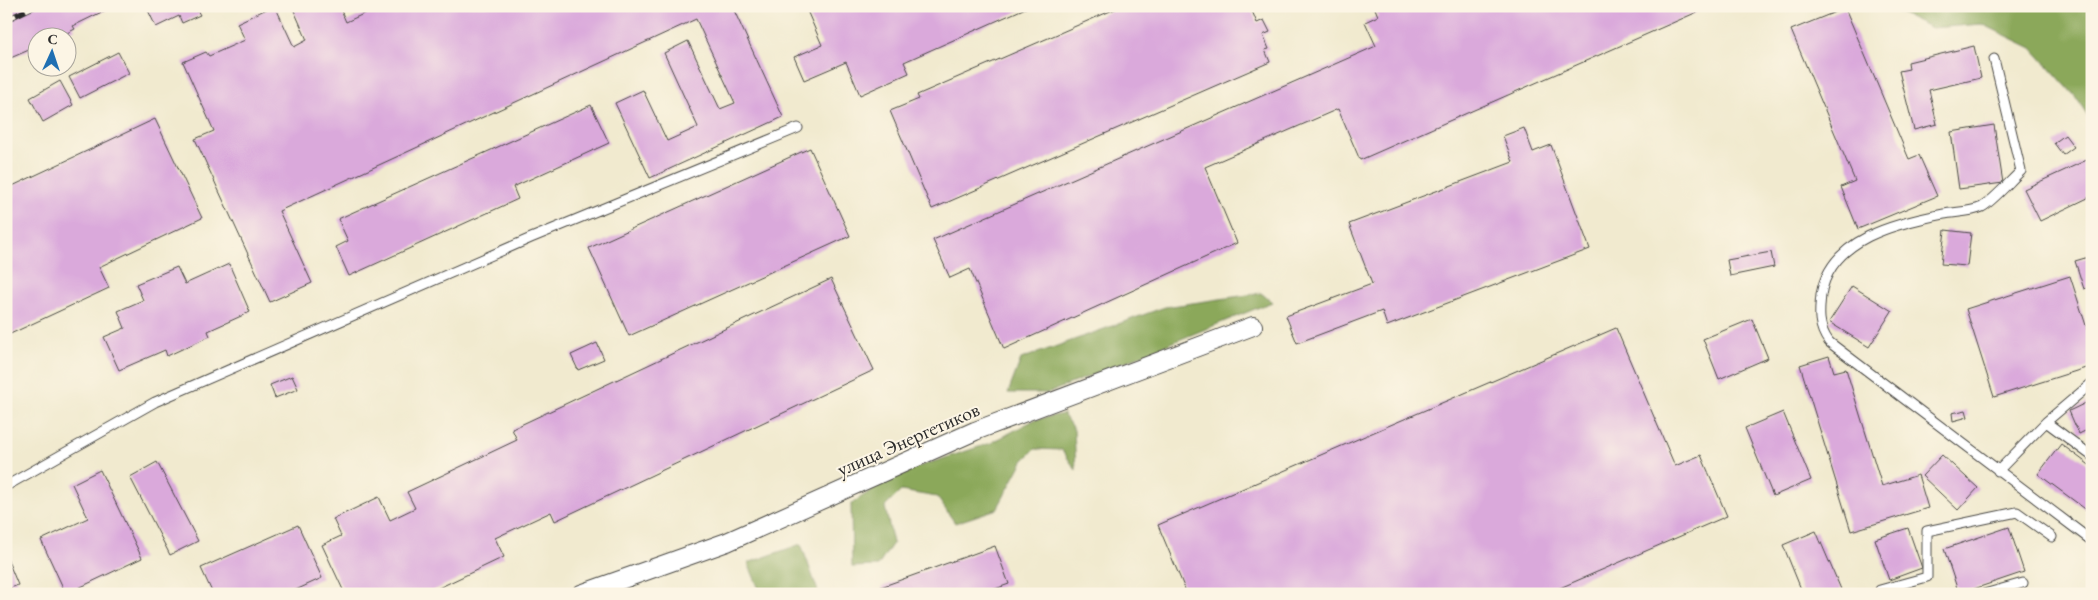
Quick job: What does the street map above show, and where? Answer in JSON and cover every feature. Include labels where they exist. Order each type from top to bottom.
[{"type":"street","name":"улица Энергетиков","points":[[581,594],[727,542],[975,431],[1253,326]]},
{"type":"lane","points":[[1994,59],[2021,171],[1981,207],[1906,221],[1865,237],[1844,253],[1831,271],[1823,285],[1818,313],[1822,332],[1829,342],[2092,541]]},
{"type":"lane","points":[[6,486],[155,402],[531,238],[798,128]]},
{"type":"lane","points":[[1998,471],[2046,422],[2092,383]]},
{"type":"lane","points":[[2046,422],[2092,456]]},
{"type":"lane","points":[[1880,594],[1880,590],[1927,577],[1927,532],[2017,512],[2052,537]]},
{"type":"lane","points":[[1984,594],[2024,584]]},
{"type":"green space","points":[[1886,6],[2092,6],[2092,122],[2075,96],[2032,48],[1982,24],[1932,28]]},
{"type":"green space","points":[[1261,293],[1272,302],[1048,393],[1008,393],[1021,359],[1165,307]]},
{"type":"green space","points":[[1063,414],[1074,430],[1076,470],[1062,450],[1035,449],[1023,461],[997,509],[955,523],[937,497],[901,491],[885,507],[893,543],[878,566],[852,567],[851,504],[896,474],[991,443],[1034,420]]},
{"type":"green space","points":[[801,544],[819,594],[761,594],[748,563]]},
{"type":"building","points":[[6,6],[114,6],[73,26],[74,28],[28,28],[28,50],[6,60]]},
{"type":"building","points":[[146,6],[205,6],[197,10],[200,15],[182,23],[179,16],[156,27]]},
{"type":"building","points":[[275,6],[294,47],[307,40],[292,6],[339,6],[346,22],[381,6],[732,6],[783,117],[650,178],[615,103],[643,90],[667,141],[698,127],[664,53],[688,41],[720,109],[735,103],[696,19],[279,211],[312,283],[270,302],[195,139],[214,131],[183,62],[206,52],[209,56],[245,40],[237,23]]},
{"type":"building","points":[[805,6],[1030,6],[904,62],[909,73],[860,95],[846,62],[804,80],[794,57],[822,45]]},
{"type":"building","points":[[1122,6],[1250,6],[1257,23],[1264,20],[1270,32],[1263,35],[1269,49],[1265,50],[1270,62],[932,209],[890,111],[919,99],[917,95]]},
{"type":"building","points":[[1374,6],[1711,6],[1360,160],[1338,109],[1205,167],[1237,243],[1004,349],[970,269],[950,278],[933,240],[1376,46],[1365,22],[1378,16]]},
{"type":"building","points":[[1845,8],[1909,159],[1919,155],[1937,196],[1858,229],[1841,187],[1855,181],[1791,30]]},
{"type":"building","points":[[1974,46],[1981,78],[1929,90],[1937,124],[1914,130],[1899,71],[1909,69],[1908,62]]},
{"type":"building","points":[[118,52],[129,73],[80,98],[70,78],[78,78],[78,72]]},
{"type":"building","points":[[60,81],[73,105],[43,122],[30,98]]},
{"type":"building","points":[[591,105],[609,143],[513,187],[518,199],[349,276],[336,247],[348,241],[338,219]]},
{"type":"building","points":[[155,119],[202,218],[99,267],[109,288],[6,336],[6,189]]},
{"type":"building","points":[[1994,125],[2003,183],[1959,189],[1951,132]]},
{"type":"building","points":[[1524,128],[1533,152],[1551,145],[1590,249],[1387,326],[1382,311],[1297,343],[1286,316],[1372,284],[1349,224],[1513,162],[1503,136]]},
{"type":"building","points":[[2065,135],[2074,147],[2063,155],[2054,143]]},
{"type":"building","points":[[810,148],[850,236],[629,336],[589,248]]},
{"type":"building","points":[[2089,159],[2092,165],[2092,196],[2040,221],[2024,189]]},
{"type":"building","points":[[1945,230],[1971,233],[1967,266],[1941,264]]},
{"type":"building","points":[[1771,252],[1774,267],[1730,276],[1727,260]]},
{"type":"building","points":[[2092,256],[2092,286],[2084,289],[2075,261]]},
{"type":"building","points":[[229,264],[250,312],[208,331],[210,336],[167,356],[165,350],[119,370],[104,337],[125,328],[118,311],[143,300],[136,284],[177,267],[185,284]]},
{"type":"building","points":[[2070,276],[2092,344],[2092,366],[1994,397],[1966,309]]},
{"type":"building","points":[[831,279],[874,370],[555,521],[551,512],[495,538],[504,557],[426,594],[345,594],[322,545],[341,536],[333,519],[379,497],[390,520],[415,508],[407,492],[517,440],[512,429]]},
{"type":"building","points":[[1852,286],[1892,311],[1869,347],[1829,322]]},
{"type":"building","points":[[1752,319],[1768,358],[1719,379],[1703,339]]},
{"type":"building","points":[[1616,328],[1675,466],[1701,455],[1727,516],[1546,594],[1187,594],[1158,525]]},
{"type":"building","points":[[597,343],[604,359],[578,370],[571,355]]},
{"type":"building","points":[[1829,356],[1834,372],[1846,369],[1882,486],[1918,475],[1928,508],[1851,531],[1800,365]]},
{"type":"building","points":[[292,376],[298,389],[275,398],[270,385]]},
{"type":"building","points":[[2092,400],[2092,436],[2089,429],[2079,434],[2069,411]]},
{"type":"building","points":[[1966,410],[1968,417],[1953,421],[1952,413]]},
{"type":"building","points":[[1783,412],[1811,480],[1773,496],[1745,428]]},
{"type":"building","points":[[2061,444],[2092,467],[2092,514],[2038,474]]},
{"type":"building","points":[[1942,455],[1978,488],[1958,510],[1922,476]]},
{"type":"building","points":[[157,462],[198,541],[170,555],[130,477]]},
{"type":"building","points":[[100,470],[142,558],[66,594],[41,540],[88,518],[72,484]]},
{"type":"building","points":[[298,525],[322,578],[287,594],[248,594],[247,592],[243,594],[213,594],[201,568]]},
{"type":"building","points":[[2009,527],[2024,572],[1959,594],[1944,549]]},
{"type":"building","points":[[1908,528],[1922,568],[1889,580],[1875,539]]},
{"type":"building","points":[[1816,531],[1843,594],[1803,594],[1783,545]]},
{"type":"building","points":[[995,546],[1009,584],[981,594],[884,594],[881,587]]},
{"type":"building","points":[[6,556],[18,585],[6,590]]},
{"type":"railway","points":[[6,20],[35,6]]}]
